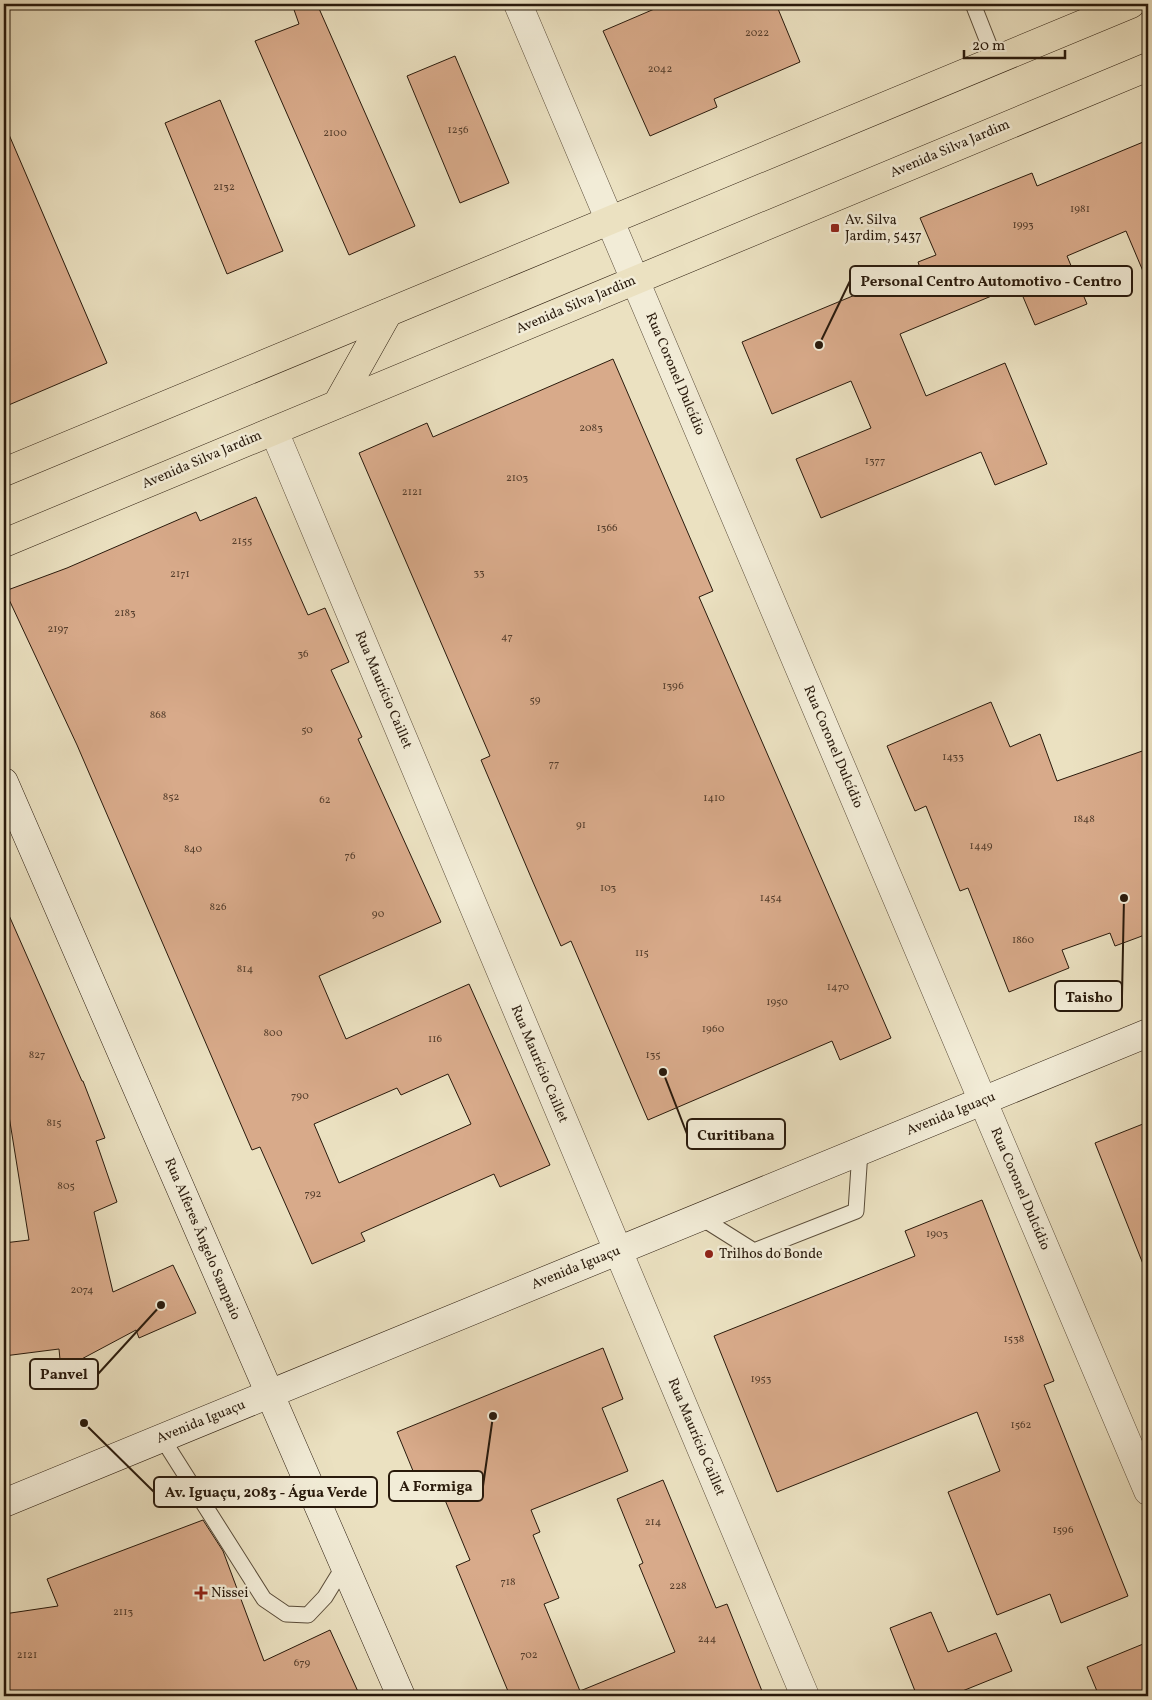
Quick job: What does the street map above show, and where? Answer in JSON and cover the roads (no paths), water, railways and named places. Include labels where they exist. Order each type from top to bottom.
[{"type":"main road","points":[[4,472],[1131,4]]},
{"type":"main road","name":"Avenida Silva Jardim","points":[[4,543],[1148,67]]},
{"type":"main road","points":[[337,404],[388,313]]},
{"type":"street","name":"Rua Coronel Dulcídio","points":[[518,4],[1148,1491]]},
{"type":"street","name":"Rua Maurício Caillet","points":[[274,431],[805,1696]]},
{"type":"street","name":"Rua Alferes Ângelo Sampaio","points":[[4,782],[401,1696]]},
{"type":"street","name":"Avenida Iguaçu","points":[[4,1503],[1148,1033]]},
{"type":"lane","points":[[973,4],[995,60]]},
{"type":"lane","points":[[700,1217],[754,1251],[856,1211],[860,1151]]},
{"type":"lane","points":[[162,1438],[264,1599],[286,1614],[308,1615],[325,1597],[344,1566]]},
{"type":"place","name":"Av. Silva Jardim, 5437","points":[[835,228]]},
{"type":"place","name":"Personal Centro Automotivo - Centro","points":[[819,345]]},
{"type":"place","name":"Taisho","points":[[1124,898]]},
{"type":"place","name":"Curitibana","points":[[663,1072]]},
{"type":"place","name":"Trilhos do Bonde","points":[[709,1254]]},
{"type":"place","name":"Panvel","points":[[161,1305]]},
{"type":"place","name":"A Formiga","points":[[493,1416]]},
{"type":"place","name":"Av. Iguaçu, 2083 - Água Verde","points":[[84,1423]]},
{"type":"place","name":"Nissei","points":[[201,1593]]}]
